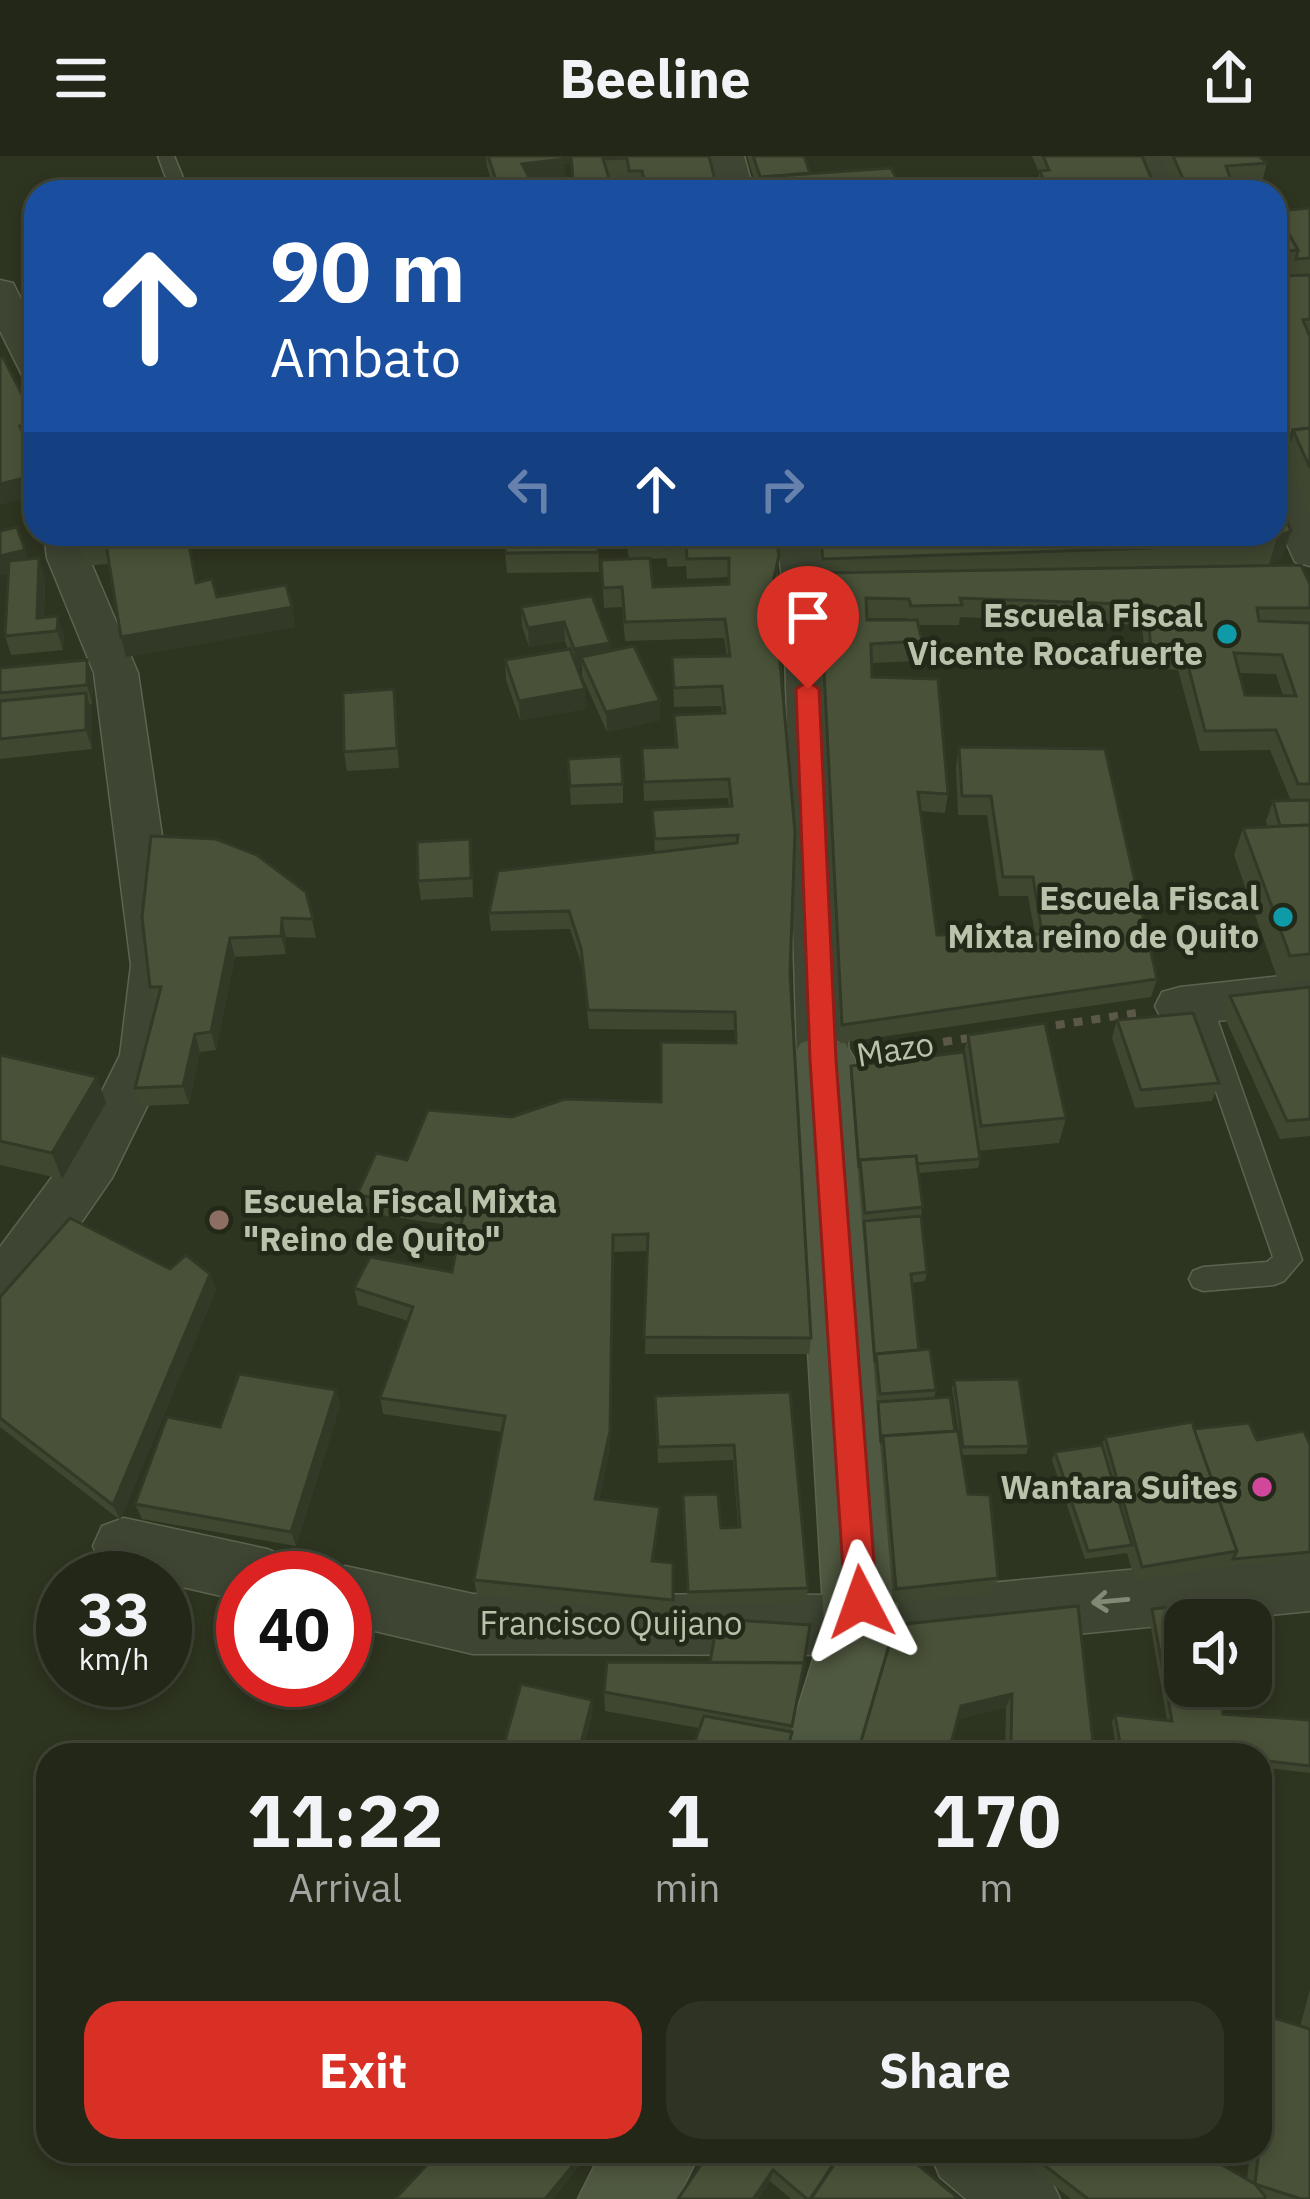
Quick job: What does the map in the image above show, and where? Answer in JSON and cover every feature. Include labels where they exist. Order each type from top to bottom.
[{"type":"street","points":[[0,291],[24,343]]},
{"type":"street","points":[[1287,497],[1310,554]]},
{"type":"street","points":[[0,1282],[26,1259],[93,1163],[146,1055],[156,965],[116,673],[66,546]]},
{"type":"street","points":[[799,546],[842,1057],[862,1625],[827,1743]]},
{"type":"street","points":[[1174,1007],[1310,992]]},
{"type":"street","points":[[124,1546],[216,1567]]},
{"type":"street","name":"Francisco Quijano","points":[[372,1601],[473,1624],[862,1625],[1310,1582]]},
{"type":"street","points":[[623,2199],[648,2163]]},
{"type":"street","points":[[980,2163],[1023,2199]]},
{"type":"lane","points":[[1174,1007],[1288,1260],[1274,1273],[1204,1280]]},
{"type":"path","points":[[1025,1030],[1174,1007]]},
{"type":"path","name":"Mazo","points":[[842,1057],[978,1036]]},
{"type":"building","points":[[488,156],[564,159],[522,164],[531,180],[496,180]]},
{"type":"building","points":[[571,156],[709,156],[715,180],[644,180],[642,171],[629,171],[627,158],[603,159],[610,180],[573,180]]},
{"type":"building","points":[[753,156],[804,156],[810,173],[763,177]]},
{"type":"building","points":[[1043,156],[1142,156],[1152,180],[1043,180],[1040,171],[1049,170]]},
{"type":"building","points":[[1173,156],[1259,156],[1267,163],[1226,166],[1230,178],[1184,180]]},
{"type":"building","points":[[891,168],[898,180],[764,180]]},
{"type":"building","points":[[1310,208],[1310,258],[1296,259],[1298,250],[1287,231],[1287,210]]},
{"type":"building","points":[[1287,231],[1298,250],[1287,251]]},
{"type":"building","points":[[1310,275],[1310,319],[1303,320],[1310,337],[1310,428],[1293,430],[1291,438],[1287,429],[1287,276]]},
{"type":"building","points":[[0,358],[24,398],[24,425],[20,426],[24,478],[0,484]]},
{"type":"building","points":[[1310,428],[1310,468],[1293,430]]},
{"type":"building","points":[[17,527],[25,550],[0,556],[0,531]]},
{"type":"building","points":[[106,546],[189,546],[196,583],[212,579],[217,597],[286,585],[292,607],[121,637]]},
{"type":"building","points":[[505,546],[598,546],[598,552],[505,553]]},
{"type":"building","points":[[686,546],[777,546],[779,555],[773,583],[795,832],[790,974],[811,1338],[644,1337],[648,1234],[613,1235],[610,1431],[595,1499],[660,1507],[652,1561],[673,1563],[673,1600],[474,1580],[505,1416],[380,1398],[413,1307],[354,1288],[370,1257],[452,1272],[464,1210],[357,1195],[376,1153],[407,1160],[428,1110],[512,1117],[565,1099],[661,1102],[661,1042],[736,1043],[735,1012],[588,1010],[581,948],[569,911],[489,913],[498,871],[737,843],[738,835],[655,839],[652,810],[732,806],[729,779],[644,782],[642,748],[677,747],[674,715],[725,713],[722,686],[674,688],[672,657],[730,656],[725,619],[625,622],[622,587],[603,588],[601,560],[650,558],[653,587],[729,584],[729,558],[687,559]]},
{"type":"building","points":[[821,546],[1151,548],[823,559]]},
{"type":"building","points":[[39,558],[37,618],[58,616],[57,631],[5,636],[9,561]]},
{"type":"building","points":[[1301,565],[1310,584],[1310,608],[1257,608],[1259,621],[1310,623],[1310,784],[1298,784],[1276,730],[1205,731],[1184,650],[1151,649],[1147,605],[960,598],[962,605],[911,606],[909,599],[866,598],[867,620],[917,620],[922,641],[871,644],[872,677],[938,679],[948,794],[918,792],[937,935],[1042,934],[1033,877],[1003,877],[991,796],[962,796],[959,747],[1105,749],[1157,979],[842,1025],[819,573]],"holes":[[[1234,653],[1282,655],[1296,696],[1245,695]]]},
{"type":"building","points":[[592,596],[610,643],[574,649],[564,622],[528,628],[521,607]]},
{"type":"building","points":[[634,646],[660,701],[606,712],[581,657]]},
{"type":"building","points":[[570,649],[585,689],[519,701],[505,660]]},
{"type":"building","points":[[87,660],[87,685],[0,693],[0,668]]},
{"type":"building","points":[[394,689],[397,748],[344,752],[343,693]]},
{"type":"building","points":[[86,693],[86,730],[0,739],[0,701]]},
{"type":"building","points":[[621,756],[623,784],[570,786],[568,759]]},
{"type":"building","points":[[1310,800],[1310,825],[1280,826],[1273,801]]},
{"type":"building","points":[[1310,825],[1310,954],[1290,956],[1243,828]]},
{"type":"building","points":[[151,836],[216,839],[257,855],[306,892],[313,919],[282,918],[281,936],[230,938],[211,1032],[195,1034],[183,1086],[135,1088],[161,987],[150,987],[142,917]]},
{"type":"building","points":[[470,839],[471,878],[418,881],[417,842]]},
{"type":"building","points":[[1310,987],[1310,1119],[1287,1121],[1230,996]]},
{"type":"building","points":[[1193,1013],[1219,1083],[1141,1090],[1117,1020]]},
{"type":"building","points":[[1045,1023],[1066,1118],[981,1126],[968,1035]]},
{"type":"building","points":[[964,1052],[980,1159],[917,1164],[916,1156],[860,1160],[859,1168],[851,1066]]},
{"type":"building","points":[[0,1055],[97,1077],[52,1153],[0,1141]]},
{"type":"building","points":[[916,1156],[923,1207],[865,1213],[860,1160]]},
{"type":"building","points":[[921,1216],[927,1272],[911,1274],[919,1350],[876,1354],[875,1362],[864,1221]]},
{"type":"building","points":[[70,1218],[170,1269],[186,1255],[210,1274],[113,1505],[0,1418],[0,1297]]},
{"type":"building","points":[[930,1349],[936,1390],[880,1394],[876,1354]]},
{"type":"building","points":[[239,1374],[336,1390],[291,1532],[135,1504],[167,1417],[220,1427]]},
{"type":"building","points":[[1019,1379],[1029,1446],[963,1447],[954,1380]]},
{"type":"building","points":[[790,1392],[808,1588],[688,1592],[683,1495],[718,1494],[721,1528],[740,1527],[734,1445],[658,1447],[655,1396]]},
{"type":"building","points":[[950,1397],[955,1431],[883,1436],[881,1443],[878,1402]]},
{"type":"building","points":[[1192,1422],[1237,1551],[1142,1567],[1105,1437]]},
{"type":"building","points":[[1249,1423],[1257,1440],[1304,1431],[1310,1445],[1310,1552],[1233,1559],[1237,1551],[1194,1429]]},
{"type":"building","points":[[958,1431],[968,1494],[990,1495],[998,1578],[896,1589],[883,1436]]},
{"type":"building","points":[[1102,1445],[1132,1545],[1088,1551],[1055,1452]]},
{"type":"building","points":[[1078,1606],[1093,1743],[1011,1742],[1012,1694],[961,1706],[951,1743],[861,1743],[895,1625]]},
{"type":"building","points":[[1164,1608],[1164,1676],[1152,1609]]},
{"type":"building","points":[[718,1619],[810,1625],[804,1663],[710,1662]]},
{"type":"building","points":[[607,1662],[804,1663],[792,1726],[604,1692]]},
{"type":"building","points":[[521,1684],[592,1700],[581,1743],[504,1743]]},
{"type":"building","points":[[1170,1707],[1222,1707],[1223,1714],[1310,1720],[1310,1766],[1272,1761],[1272,1743],[1120,1743],[1115,1715],[1172,1721]]},
{"type":"building","points":[[704,1716],[792,1732],[789,1743],[694,1743]]},
{"type":"building","points":[[1274,2018],[1310,2029],[1310,2199],[1255,2184],[1257,2163],[1272,2163]]},
{"type":"building","points":[[429,2163],[575,2163],[545,2199],[395,2199]]},
{"type":"building","points":[[702,2163],[834,2163],[810,2199],[773,2170],[753,2199],[678,2199]]},
{"type":"building","points":[[835,2163],[916,2163],[959,2199],[811,2199]]},
{"type":"building","points":[[1042,2163],[1219,2163],[1255,2184],[1265,2196],[1265,2199],[1088,2199]]},
{"type":"place","name":"Escuela Fiscal Vicente Rocafuerte","points":[[1227,634]]},
{"type":"place","name":"Escuela Fiscal Mixta reino de Quito","points":[[1283,917]]},
{"type":"place","name":"Escuela Fiscal Mixta \"Reino de Quito\"","points":[[219,1220]]},
{"type":"place","name":"Wantara Suites","points":[[1262,1487]]},
{"type":"route","points":[[808,689],[823,1060],[861,1602]]}]
